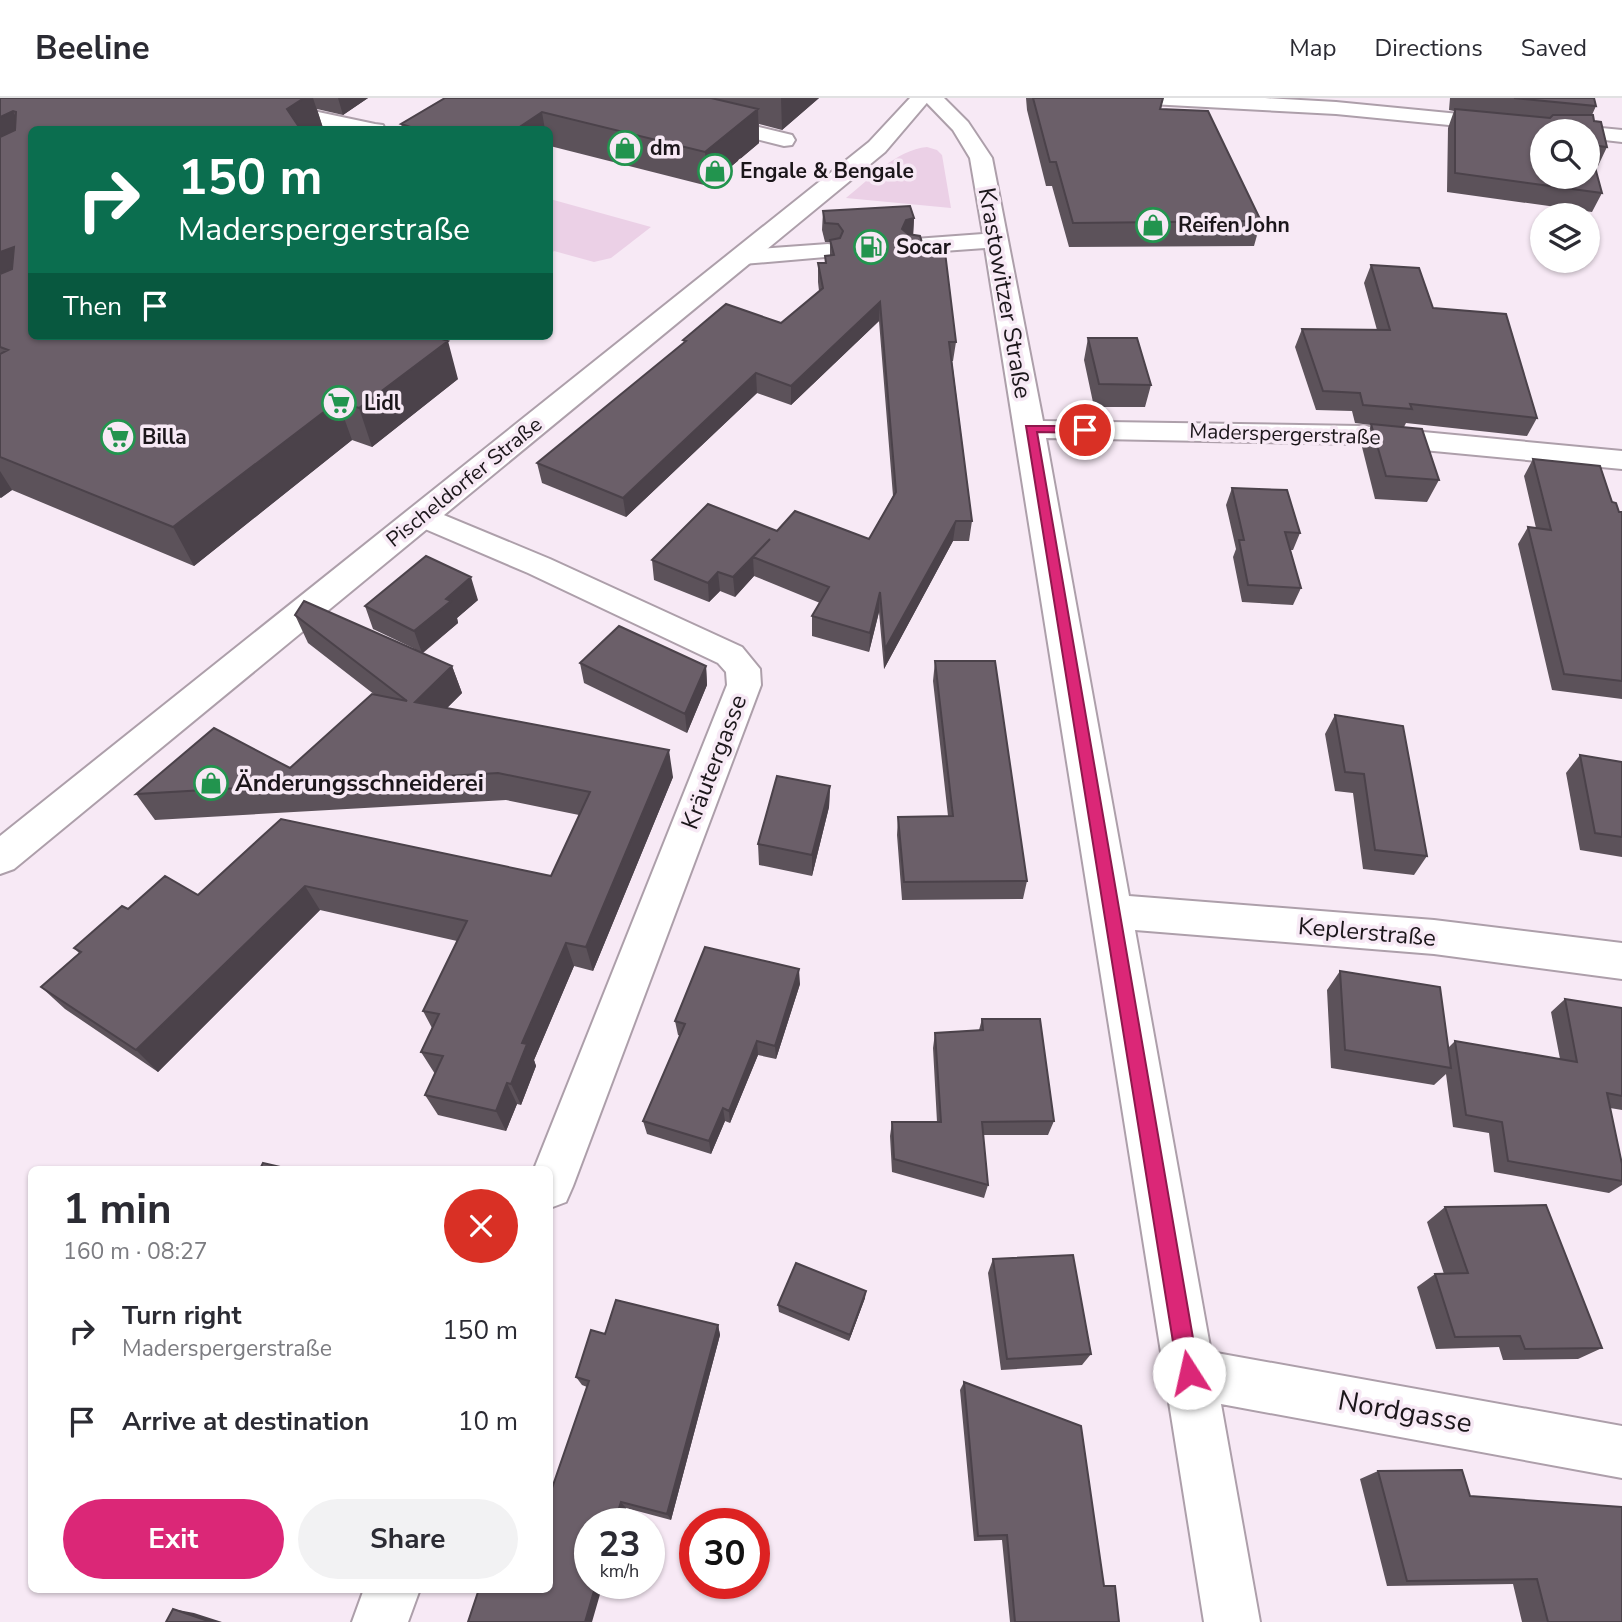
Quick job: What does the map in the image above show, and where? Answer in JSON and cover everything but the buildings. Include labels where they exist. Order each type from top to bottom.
[{"type":"street","points":[[222,98],[356,126]]},
{"type":"street","points":[[615,98],[784,140]]},
{"type":"street","name":"Pischeldorfer Straße","points":[[0,858],[877,147],[921,98]]},
{"type":"street","name":"Krastowitzer Straße","points":[[932,98],[961,126],[981,158],[1030,429],[1232,1622]]},
{"type":"street","points":[[1150,98],[1313,106],[1530,126]]},
{"type":"street","points":[[205,112],[268,126]]},
{"type":"street","points":[[1600,133],[1622,136]]},
{"type":"street","points":[[915,246],[996,240]]},
{"type":"street","points":[[743,257],[828,251]]},
{"type":"street","name":"Maderspergerstraße","points":[[1030,429],[1360,435],[1622,460]]},
{"type":"street","name":"Kräutergasse","points":[[422,516],[539,566],[730,655],[743,669],[744,685],[553,1178]]},
{"type":"street","name":"Keplerstraße","points":[[1110,911],[1434,937],[1622,961]]},
{"type":"street","name":"Nordgasse","points":[[1189,1373],[1622,1452]]},
{"type":"street","points":[[380,1622],[391,1593]]},
{"type":"shaded area","points":[[927,147],[942,155],[951,208],[846,198],[894,159]]},
{"type":"shaded area","points":[[553,200],[651,227],[611,258],[594,262],[554,251]]},
{"type":"place","name":"dm","points":[[625,148]]},
{"type":"place","name":"Engale & Bengale","points":[[715,171]]},
{"type":"place","name":"Reifen John","points":[[1153,225]]},
{"type":"place","name":"Socar","points":[[871,247]]},
{"type":"place","name":"Lidl","points":[[339,403]]},
{"type":"place","name":"Billa","points":[[118,437]]},
{"type":"place","name":"Änderungsschneiderei","points":[[211,783]]},
{"type":"route","points":[[1085,430],[1030,429],[1189,1373]]}]
